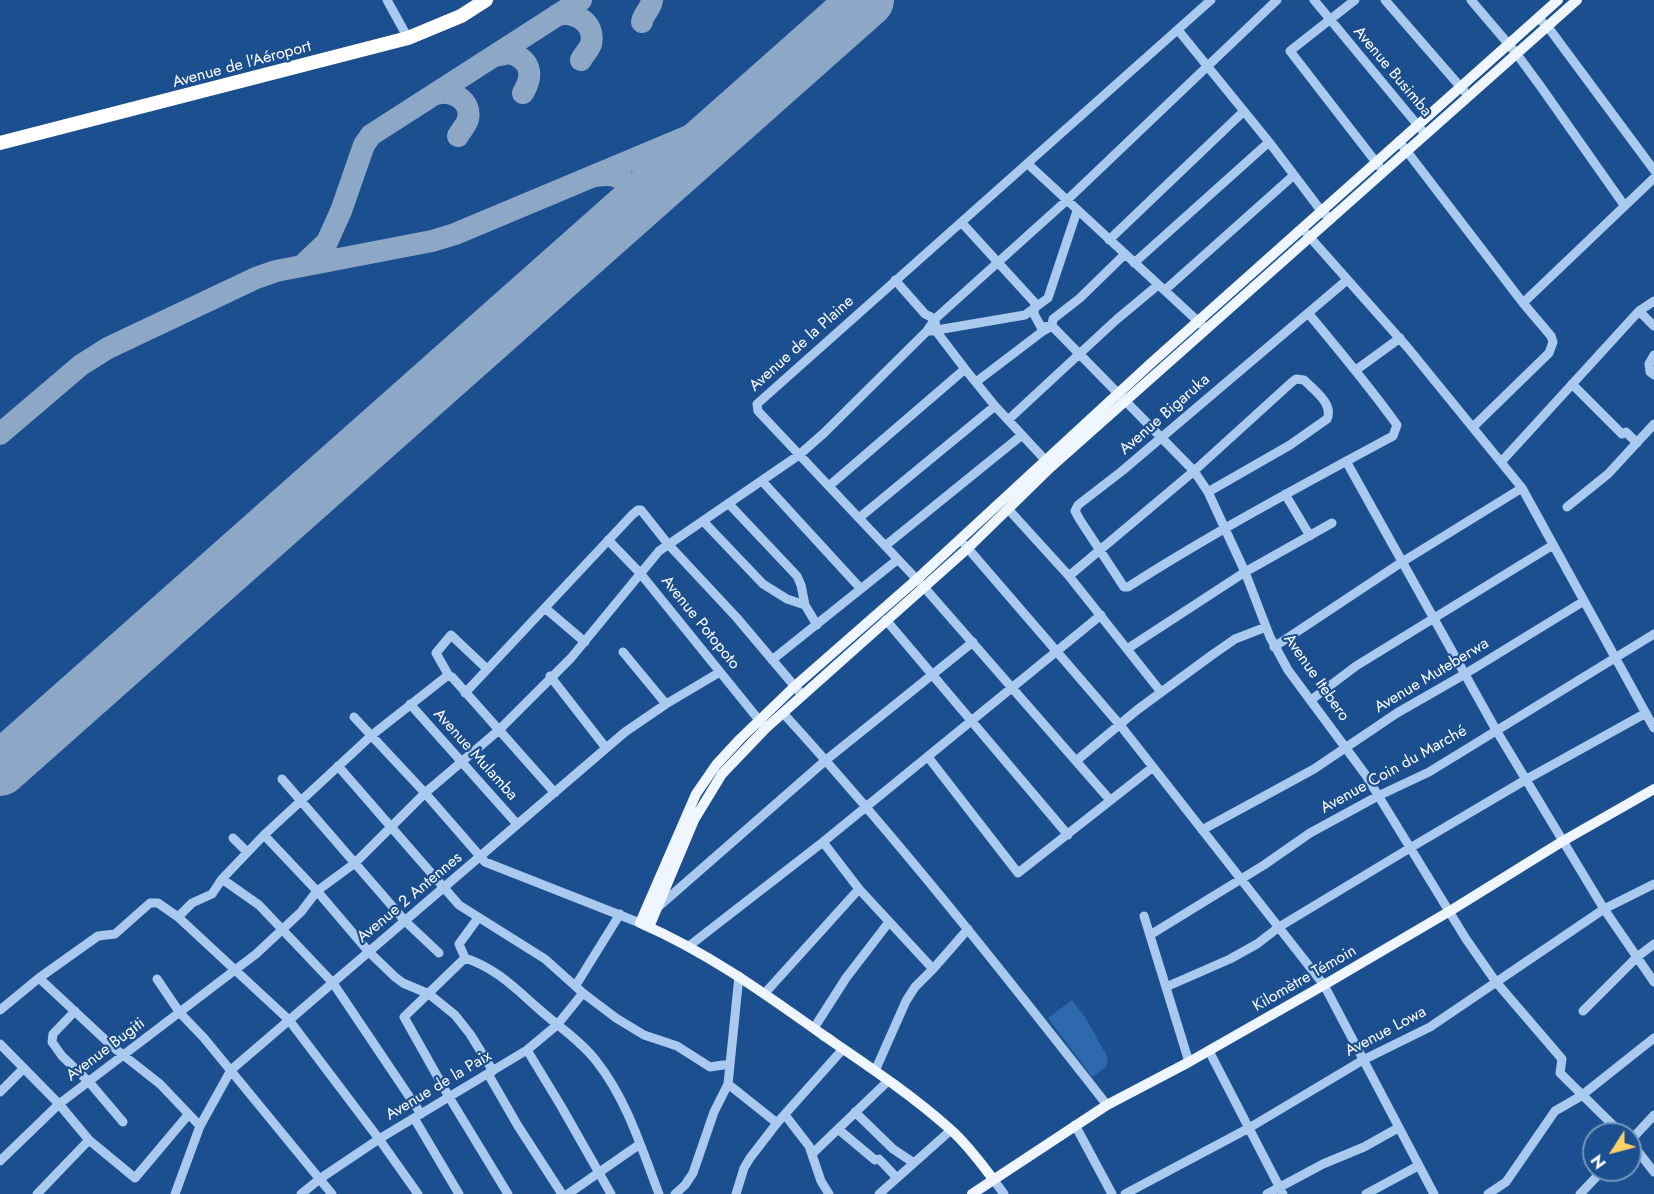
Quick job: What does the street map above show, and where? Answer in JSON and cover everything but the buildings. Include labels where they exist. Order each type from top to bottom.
[{"type":"highway","name":"Avenue de l'Aéroport","points":[[0,143],[408,38],[461,16],[486,0]]},
{"type":"main road","points":[[1465,92],[1508,45],[1557,0]]},
{"type":"main road","points":[[1122,397],[1157,374],[1330,219],[1403,146],[1465,92],[1548,27],[1577,0]]},
{"type":"main road","points":[[645,925],[656,908],[694,820],[706,799],[722,774],[762,724],[783,713],[798,691],[886,620],[960,540],[1122,397],[1149,365],[1197,321],[1301,228],[1380,167]]},
{"type":"main road","points":[[1149,365],[1157,374]]},
{"type":"main road","points":[[645,925],[696,794],[721,759],[920,583],[968,548],[1009,510],[1048,463]]},
{"type":"main road","name":"Kilomètre Témoin","points":[[972,1194],[1107,1105],[1209,1051],[1324,985],[1654,789]]},
{"type":"main road","points":[[696,794],[706,799]]},
{"type":"main road","points":[[645,925],[689,946],[739,976],[875,1071],[951,1130],[970,1149],[993,1179]]},
{"type":"street","points":[[387,0],[408,38]]},
{"type":"street","name":"Avenue de la Plaine","points":[[1110,800],[920,583],[758,411],[758,404],[1211,0]]},
{"type":"street","name":"Avenue Bugiti","points":[[0,1161],[59,1104],[90,1083],[236,971],[283,930],[317,891],[356,863],[425,793],[499,730],[585,642],[640,573],[668,544],[799,455],[824,433],[931,331],[935,319],[1066,201],[1277,0]]},
{"type":"street","name":"Avenue Busimba","points":[[1314,0],[1422,130]]},
{"type":"street","points":[[1354,0],[1292,48],[1290,55],[1380,167]]},
{"type":"street","points":[[1385,0],[1465,92]]},
{"type":"street","points":[[1471,0],[1516,53],[1624,205]]},
{"type":"street","points":[[1538,18],[1548,27],[1654,170]]},
{"type":"street","points":[[1178,30],[1269,142],[1322,212],[1330,219]]},
{"type":"street","points":[[1109,240],[1244,111]]},
{"type":"street","points":[[1134,263],[1269,142]]},
{"type":"street","points":[[1403,146],[1523,303],[1551,336],[1553,342],[1552,348],[1473,428]]},
{"type":"street","points":[[1028,164],[1207,329]]},
{"type":"street","points":[[1008,420],[1116,320],[1161,287],[1294,175]]},
{"type":"street","points":[[1523,303],[1654,178]]},
{"type":"street","points":[[931,331],[1025,315],[1048,298],[1077,211]]},
{"type":"street","name":"Avenue Itebero","points":[[962,223],[1038,306],[1034,314],[1041,327],[1052,323],[1079,356],[1194,471],[1208,492],[1245,572],[1275,647],[1295,680],[1347,747],[1466,939],[1496,982],[1561,1058],[1560,1073],[1609,1122]]},
{"type":"street","points":[[1301,228],[1400,338],[1522,488],[1654,728]]},
{"type":"street","points":[[976,382],[1052,323],[1125,254]]},
{"type":"street","points":[[895,280],[925,314],[935,319]]},
{"type":"street","name":"Avenue Bigaruka","points":[[1224,529],[1188,548],[1128,588],[1121,585],[1080,520],[1076,508],[1347,280]]},
{"type":"street","points":[[1502,461],[1639,311],[1654,301]]},
{"type":"street","points":[[1038,306],[1046,306],[1052,323]]},
{"type":"street","points":[[1639,311],[1654,326]]},
{"type":"street","points":[[1224,529],[1394,436],[1396,431],[1397,425],[1356,370],[1308,313]]},
{"type":"street","points":[[931,331],[995,406],[1048,463]]},
{"type":"street","points":[[1356,370],[1400,338]]},
{"type":"street","points":[[1654,355],[1649,364],[1650,372],[1654,375]]},
{"type":"street","points":[[830,486],[965,369]]},
{"type":"street","points":[[1069,576],[1194,471],[1296,379],[1304,380],[1327,405],[1329,413],[1327,419],[1208,492]]},
{"type":"street","points":[[1572,384],[1622,434],[1626,432],[1637,443]]},
{"type":"street","points":[[859,518],[995,406]]},
{"type":"street","points":[[1567,507],[1608,474],[1654,424]]},
{"type":"street","points":[[885,546],[1022,435]]},
{"type":"street","points":[[1346,461],[1496,730],[1604,909],[1654,982]]},
{"type":"street","points":[[762,481],[861,589]]},
{"type":"street","points":[[1275,647],[1402,562],[1522,488]]},
{"type":"street","points":[[1285,494],[1310,536]]},
{"type":"street","points":[[729,504],[797,576],[805,605],[817,625]]},
{"type":"street","points":[[465,693],[638,510],[641,510],[668,544],[737,618],[798,691]]},
{"type":"street","points":[[1009,510],[1069,576],[1161,692]]},
{"type":"street","points":[[703,521],[763,584],[805,605]]},
{"type":"street","points":[[1127,649],[1245,572],[1332,523]]},
{"type":"street","name":"Avenue Potopoto","points":[[608,540],[640,573],[762,724]]},
{"type":"street","points":[[960,540],[1120,724],[1324,985],[1434,1194]]},
{"type":"street","points":[[1311,700],[1356,666],[1553,545]]},
{"type":"street","points":[[772,660],[897,560]]},
{"type":"street","name":"Avenue Muteberwa","points":[[1202,830],[1285,785],[1397,713],[1466,674],[1584,601]]},
{"type":"street","points":[[544,608],[585,642]]},
{"type":"street","points":[[689,946],[823,842],[1101,615]]},
{"type":"street","points":[[886,620],[1068,835]]},
{"type":"street","points":[[1076,761],[1161,692],[1226,645],[1266,627]]},
{"type":"street","name":"Avenue Coin du Marché","points":[[1150,935],[1264,865],[1310,833],[1378,796],[1421,776],[1654,634]]},
{"type":"street","points":[[487,669],[451,635],[436,653],[449,676],[555,793]]},
{"type":"street","points":[[656,908],[826,760],[973,642]]},
{"type":"street","points":[[623,652],[666,704]]},
{"type":"street","name":"Avenue 2 Antennes","points":[[175,1194],[200,1126],[231,1070],[625,732],[720,672]]},
{"type":"street","points":[[178,917],[192,903],[212,894],[222,879],[264,835],[372,735],[449,676]]},
{"type":"street","points":[[550,676],[606,748]]},
{"type":"street","name":"Avenue Mulamba","points":[[410,704],[517,825]]},
{"type":"street","points":[[1166,987],[1230,959],[1257,944],[1279,927],[1410,848],[1646,712]]},
{"type":"street","points":[[783,713],[826,760],[968,929],[1107,1105]]},
{"type":"street","points":[[354,717],[425,793],[480,857],[500,869],[645,925]]},
{"type":"street","points":[[928,757],[1018,873],[1153,767]]},
{"type":"street","points":[[338,766],[459,905],[545,959],[576,984],[583,993],[616,1018],[644,1035],[677,1046],[708,1066],[730,1064]]},
{"type":"street","points":[[282,779],[405,921],[439,953]]},
{"type":"street","points":[[264,835],[317,891],[369,952],[403,983],[429,994],[460,1021],[470,1034],[518,1126],[562,1194]]},
{"type":"street","points":[[233,838],[247,852]]},
{"type":"street","points":[[823,842],[859,890],[933,969]]},
{"type":"street","points":[[222,879],[260,905],[333,983],[417,1116],[459,1194]]},
{"type":"street","name":"Avenue Lowa","points":[[1125,1194],[1249,1128],[1363,1060],[1430,1027],[1604,909],[1654,884]]},
{"type":"street","points":[[765,993],[859,890]]},
{"type":"street","points":[[0,1010],[39,978],[98,936],[115,934],[150,903],[158,903],[178,917],[289,1020],[380,1139],[418,1194]]},
{"type":"street","points":[[576,984],[620,914]]},
{"type":"street","points":[[1144,916],[1189,1062]]},
{"type":"street","points":[[478,918],[459,944],[465,958],[483,964],[502,976],[597,1060],[619,1098],[659,1194]]},
{"type":"street","points":[[814,1028],[846,978],[889,922]]},
{"type":"street","points":[[875,1071],[906,1001],[915,987],[968,929]]},
{"type":"street","points":[[1583,1011],[1637,957],[1654,944]]},
{"type":"street","points":[[465,958],[404,1017],[508,1194]]},
{"type":"street","points":[[675,1194],[693,1173],[714,1112],[728,1084],[739,976]]},
{"type":"street","points":[[39,978],[124,1055],[160,1084],[200,1126]]},
{"type":"street","points":[[157,979],[180,1013],[231,1070],[332,1194]]},
{"type":"street","name":"Avenue de la Paix","points":[[301,1194],[380,1139],[527,1050],[557,1025],[583,993]]},
{"type":"street","points":[[75,1011],[53,1034],[52,1042],[62,1056],[90,1083],[123,1122]]},
{"type":"street","points":[[1488,1194],[1506,1182],[1555,1111],[1581,1096],[1654,1038]]},
{"type":"street","points":[[0,1044],[59,1104],[89,1140],[135,1178],[188,1115]]},
{"type":"street","points":[[736,1194],[744,1168],[750,1158],[777,1123],[843,1048]]},
{"type":"street","points":[[527,1050],[611,1194]]},
{"type":"street","points":[[1209,1051],[1281,1191]]},
{"type":"street","points":[[0,1092],[24,1068]]},
{"type":"street","points":[[812,1154],[888,1081]]},
{"type":"street","points":[[728,1084],[777,1123]]},
{"type":"street","points":[[855,1112],[893,1149],[914,1163]]},
{"type":"street","points":[[784,1115],[804,1138],[821,1181],[829,1194]]},
{"type":"street","points":[[1642,1128],[1654,1115]]},
{"type":"street","points":[[1075,1125],[1112,1194]]},
{"type":"street","points":[[1267,1194],[1281,1191],[1323,1164],[1364,1147],[1398,1128]]},
{"type":"street","points":[[838,1129],[875,1160],[879,1159],[897,1178]]},
{"type":"street","points":[[882,1193],[951,1130]]},
{"type":"street","points":[[37,1194],[89,1140]]},
{"type":"street","points":[[568,1194],[640,1144]]},
{"type":"street","points":[[1642,1156],[1654,1172]]},
{"type":"street","points":[[1366,1194],[1418,1166]]},
{"type":"street","points":[[313,1194],[321,1178]]},
{"type":"street","points":[[993,1179],[1004,1194]]},
{"type":"street","points":[[1580,1194],[1592,1182]]},
{"type":"shaded area","points":[[1072,1000],[1087,1020],[1108,1058],[1106,1067],[1092,1077],[1048,1018]]},
{"type":"taxiway","points":[[303,265],[327,242],[341,211],[364,145],[371,135],[581,0]]},
{"type":"taxiway","points":[[642,22],[652,0]]},
{"type":"taxiway","points":[[557,15],[577,17],[587,24],[592,36],[591,44],[581,60]]},
{"type":"taxiway","points":[[495,56],[510,53],[526,64],[529,80],[523,93]]},
{"type":"taxiway","points":[[436,94],[454,95],[464,101],[467,106],[468,119],[458,136]]},
{"type":"taxiway","points":[[0,434],[81,365],[108,348],[256,278],[276,271],[432,241],[455,234],[720,123],[740,112]]},
{"type":"taxiway","points":[[596,176],[615,176],[626,183],[629,196],[625,214]]},
{"type":"runway","points":[[0,769],[867,0]]}]
